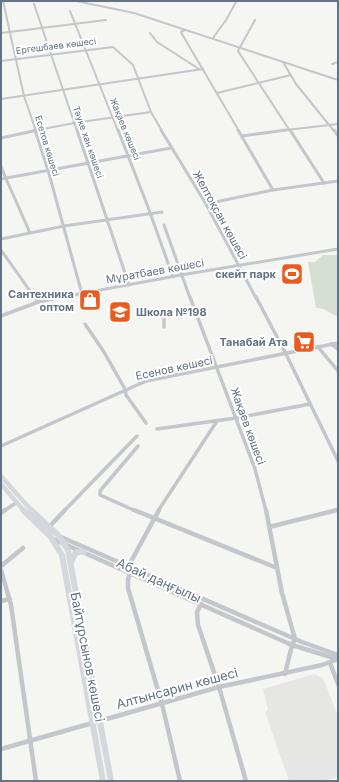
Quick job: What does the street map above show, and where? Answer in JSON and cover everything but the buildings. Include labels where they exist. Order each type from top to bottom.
[{"type":"main road","name":"Абай даңғылы","points":[[1,476],[16,500],[48,528],[56,538]]},
{"type":"main road","name":"Абай даңғылы","points":[[1,484],[56,538]]},
{"type":"main road","name":"Байтұрсынов көшесі","points":[[56,538],[65,545],[68,550],[111,781]]},
{"type":"main road","name":"Байтұрсынов көшесі","points":[[56,538],[62,555],[103,781]]},
{"type":"main road","points":[[71,566],[74,554],[76,552],[84,552]]},
{"type":"street","name":"Есетов көшесі","points":[[3,1],[24,96],[48,170],[82,294]]},
{"type":"street","points":[[76,1],[129,12],[213,38],[334,78],[338,81]]},
{"type":"street","points":[[213,38],[226,20],[236,2]]},
{"type":"street","name":"Тәуке хан көшесі","points":[[34,4],[129,285]]},
{"type":"street","name":"Жақаев көшесі","points":[[70,11],[173,276]]},
{"type":"street","points":[[1,33],[106,20]]},
{"type":"street","points":[[255,20],[238,51],[324,184]]},
{"type":"street","points":[[185,30],[181,32],[182,34],[273,190]]},
{"type":"street","points":[[150,33],[157,42],[199,69]]},
{"type":"street","name":"Ергешбаев көшесі","points":[[1,60],[113,47]]},
{"type":"street","name":"Желтоқсан көшесі","points":[[113,47],[133,65],[151,112],[171,148],[206,204],[286,354],[338,462]]},
{"type":"street","points":[[283,62],[296,84],[338,136]]},
{"type":"street","points":[[332,64],[338,62]]},
{"type":"street","points":[[1,99],[203,69]]},
{"type":"street","points":[[217,93],[257,82],[275,80],[291,75]]},
{"type":"street","points":[[1,138],[74,123],[151,112]]},
{"type":"street","points":[[242,136],[338,124]]},
{"type":"street","points":[[1,179],[171,148]]},
{"type":"street","points":[[1,168],[30,233]]},
{"type":"street","points":[[206,204],[273,190],[338,181]]},
{"type":"street","points":[[1,239],[64,226],[162,212]]},
{"type":"street","name":"Жақаев көшесі","points":[[164,224],[166,234],[181,275],[255,469],[269,527],[282,593],[295,639]]},
{"type":"street","name":"Мұратбаев көшесі","points":[[1,316],[38,302],[173,276],[338,249]]},
{"type":"street","points":[[1,250],[38,302]]},
{"type":"street","points":[[164,327],[164,315],[172,312],[195,310]]},
{"type":"street","points":[[85,324],[104,352],[125,389],[126,395],[146,423]]},
{"type":"street","name":"Есенов көшесі","points":[[1,446],[125,389],[146,381],[338,343]]},
{"type":"street","points":[[331,344],[338,349]]},
{"type":"street","points":[[318,347],[338,371]]},
{"type":"street","points":[[157,429],[236,418],[310,404]]},
{"type":"street","points":[[128,567],[153,519],[217,421]]},
{"type":"street","points":[[48,528],[70,507],[137,436]]},
{"type":"street","points":[[138,446],[99,493],[101,495],[153,519],[277,568]]},
{"type":"street","points":[[1,513],[16,500]]},
{"type":"street","points":[[269,527],[338,510]]},
{"type":"street","name":"Абай даңғылы","points":[[56,538],[128,567],[338,659]]},
{"type":"street","name":"Абай даңғылы","points":[[65,545],[84,552],[292,645],[338,659]]},
{"type":"street","points":[[1,566],[23,548]]},
{"type":"street","points":[[1,570],[10,599],[32,741],[36,781]]},
{"type":"street","points":[[131,573],[128,579],[128,588],[162,704],[180,781]]},
{"type":"street","points":[[1,601],[10,599]]},
{"type":"street","points":[[201,604],[197,612],[198,625],[219,688],[246,781]]},
{"type":"street","points":[[285,674],[292,645],[295,639]]},
{"type":"street","name":"Алтынсарин көшесі","points":[[1,749],[92,722],[240,682],[285,674],[330,663],[338,659]]},
{"type":"street","points":[[330,663],[338,684]]},
{"type":"shaded area","points":[[323,255],[338,255],[338,316],[323,309],[316,308],[308,262],[315,262]]},
{"type":"shaded area","points":[[314,674],[323,678],[338,716],[338,777],[323,781],[289,781],[265,712],[268,710],[263,689]]},
{"type":"place","name":"скейт парк","points":[[292,274]]},
{"type":"place","name":"Сантехника оптом","points":[[90,300]]},
{"type":"place","name":"Школа №198","points":[[120,312]]},
{"type":"place","name":"Танабай Ата","points":[[304,342]]}]
